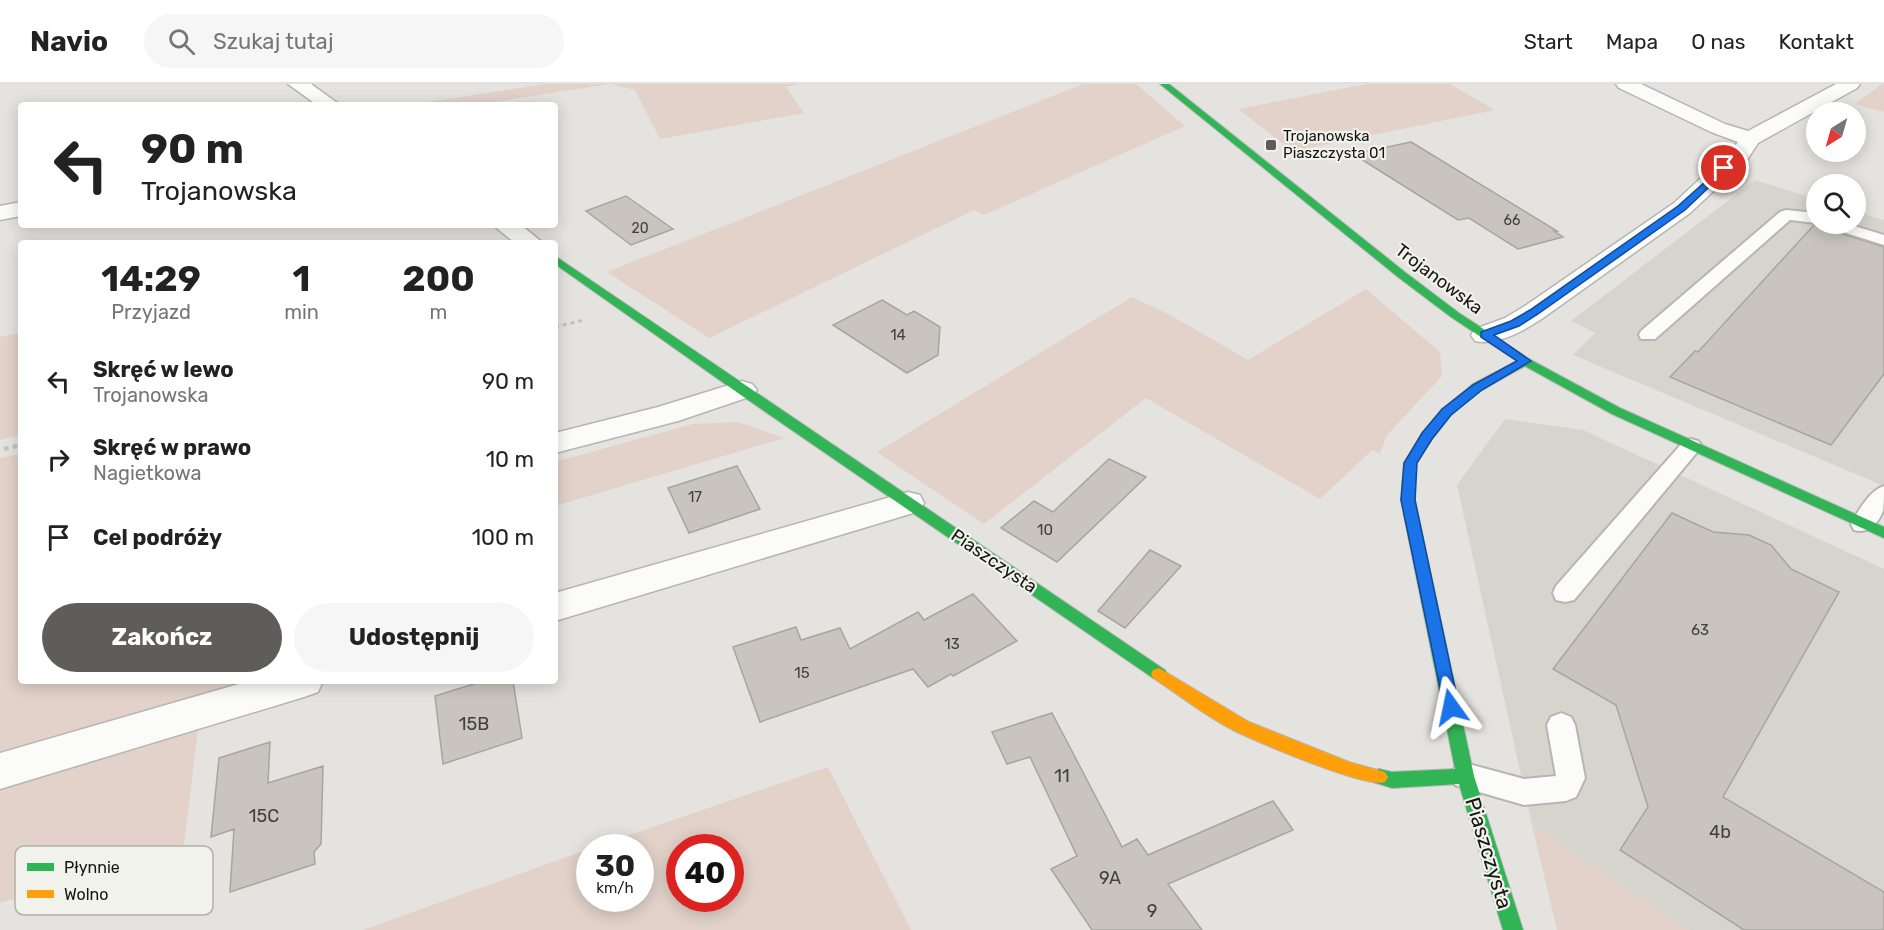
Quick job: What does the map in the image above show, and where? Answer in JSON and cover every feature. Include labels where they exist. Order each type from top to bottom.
[{"type":"street","points":[[298,84],[325,102]]},
{"type":"street","name":"Trojanowska","points":[[1164,84],[1402,274],[1485,335],[1525,361],[1616,411],[1884,533]]},
{"type":"street","points":[[1626,84],[1750,140]]},
{"type":"street","points":[[1485,335],[1515,324],[1534,312],[1682,208],[1738,155],[1750,140],[1850,84]]},
{"type":"street","points":[[0,213],[18,210]]},
{"type":"street","points":[[509,228],[527,240]]},
{"type":"street","name":"Piaszczysta","points":[[558,261],[742,390],[1180,688],[1243,728],[1348,769],[1392,780],[1466,776]]},
{"type":"street","name":"Piaszczysta","points":[[1513,930],[1466,776],[1408,500],[1410,463],[1427,436],[1447,412],[1477,387],[1525,361]]},
{"type":"street","points":[[558,442],[667,414],[742,390]]},
{"type":"street","points":[[558,606],[908,502]]},
{"type":"street","points":[[0,771],[294,684]]},
{"type":"lane","points":[[1648,334],[1786,215],[1806,217]]},
{"type":"lane","points":[[1865,234],[1884,240]]},
{"type":"lane","points":[[1566,593],[1691,446]]},
{"type":"lane","points":[[1862,524],[1884,494]]},
{"type":"lane","points":[[1466,776],[1524,792],[1566,788],[1571,778],[1561,725]]},
{"type":"path","points":[[4,449],[18,446]]},
{"type":"shaded area","points":[[546,84],[610,84],[494,102],[429,102]]},
{"type":"shaded area","points":[[610,84],[800,84],[786,87],[804,113],[660,139],[635,90]]},
{"type":"shaded area","points":[[1083,84],[1136,84],[1185,126],[984,215],[974,210],[709,338],[607,272]]},
{"type":"shaded area","points":[[1367,84],[1450,84],[1495,110],[1293,151],[1238,109]]},
{"type":"shaded area","points":[[1884,84],[1884,112],[1866,107],[1866,102],[1858,102]]},
{"type":"shaded area","points":[[1755,180],[1806,196],[1806,234],[1866,234],[1866,215],[1884,220],[1884,486],[1573,355],[1595,333],[1571,321]]},
{"type":"shaded area","points":[[1366,289],[1440,352],[1442,376],[1387,435],[1380,454],[1372,450],[1320,499],[1146,398],[984,524],[877,452],[1132,297],[1172,316],[1248,360]]},
{"type":"shaded area","points":[[18,334],[18,436],[0,440],[0,337]]},
{"type":"shaded area","points":[[1505,419],[1583,430],[1884,569],[1884,930],[1689,930],[1532,825],[1457,485]]},
{"type":"shaded area","points":[[738,422],[784,438],[558,505],[558,461],[693,424]]},
{"type":"shaded area","points":[[18,455],[18,684],[252,684],[0,759],[0,458]]},
{"type":"shaded area","points":[[199,720],[184,845],[15,846],[15,898],[0,903],[0,778]]},
{"type":"shaded area","points":[[828,767],[911,930],[363,930],[576,854],[576,912],[654,912],[654,834],[632,834]]},
{"type":"shaded area","points":[[1532,825],[1689,930],[1557,930]]},
{"type":"building","points":[[1411,142],[1557,231],[1554,231],[1563,237],[1518,249],[1469,218],[1458,220],[1353,154]]},
{"type":"building","points":[[626,196],[673,229],[631,245],[586,211]]},
{"type":"building","points":[[1806,234],[1843,234],[1884,247],[1884,374],[1831,445],[1670,377],[1695,351],[1698,352]]},
{"type":"building","points":[[882,300],[907,315],[914,311],[940,327],[938,355],[907,373],[833,325]]},
{"type":"building","points":[[1109,459],[1146,477],[1057,562],[1001,528],[1034,501],[1053,512]]},
{"type":"building","points":[[737,466],[760,509],[689,533],[668,488]]},
{"type":"building","points":[[1672,513],[1713,532],[1749,535],[1771,545],[1791,569],[1839,592],[1723,797],[1884,892],[1884,930],[1744,930],[1620,850],[1648,807],[1616,705],[1553,669]]},
{"type":"building","points":[[1150,550],[1181,566],[1125,628],[1098,611]]},
{"type":"building","points":[[973,594],[1017,641],[928,687],[913,669],[760,722],[733,647],[796,627],[801,640],[840,628],[850,649],[918,612],[924,620]]},
{"type":"building","points":[[473,684],[513,684],[522,738],[443,764],[435,696]]},
{"type":"building","points":[[1052,713],[1122,847],[1137,839],[1148,855],[1273,801],[1293,830],[1168,884],[1202,930],[1092,930],[1051,869],[1077,856],[1030,757],[1007,764],[992,732]]},
{"type":"building","points":[[270,742],[268,783],[323,766],[321,844],[314,852],[315,864],[230,892],[234,829],[211,837],[219,758]]},
{"type":"traffic: fast","points":[[1164,84],[1402,275],[1455,315],[1525,361],[1616,411],[1884,533]]},
{"type":"traffic: fast","points":[[558,261],[742,390],[1159,674]]},
{"type":"traffic: fast","points":[[1513,930],[1465,776],[1408,500],[1410,463],[1427,436],[1447,412],[1477,387],[1525,361]]},
{"type":"traffic: fast","points":[[1379,777],[1392,780],[1465,776]]},
{"type":"traffic: slow","points":[[1159,674],[1243,727],[1348,769],[1379,777]]},
{"type":"place","name":"Trojanowska Piaszczysta 01","points":[[1271,145]]},
{"type":"route","points":[[1451,707],[1408,500],[1410,463],[1427,436],[1447,412],[1477,387],[1525,361],[1485,335],[1515,324],[1534,312],[1682,208],[1724,168]]}]
